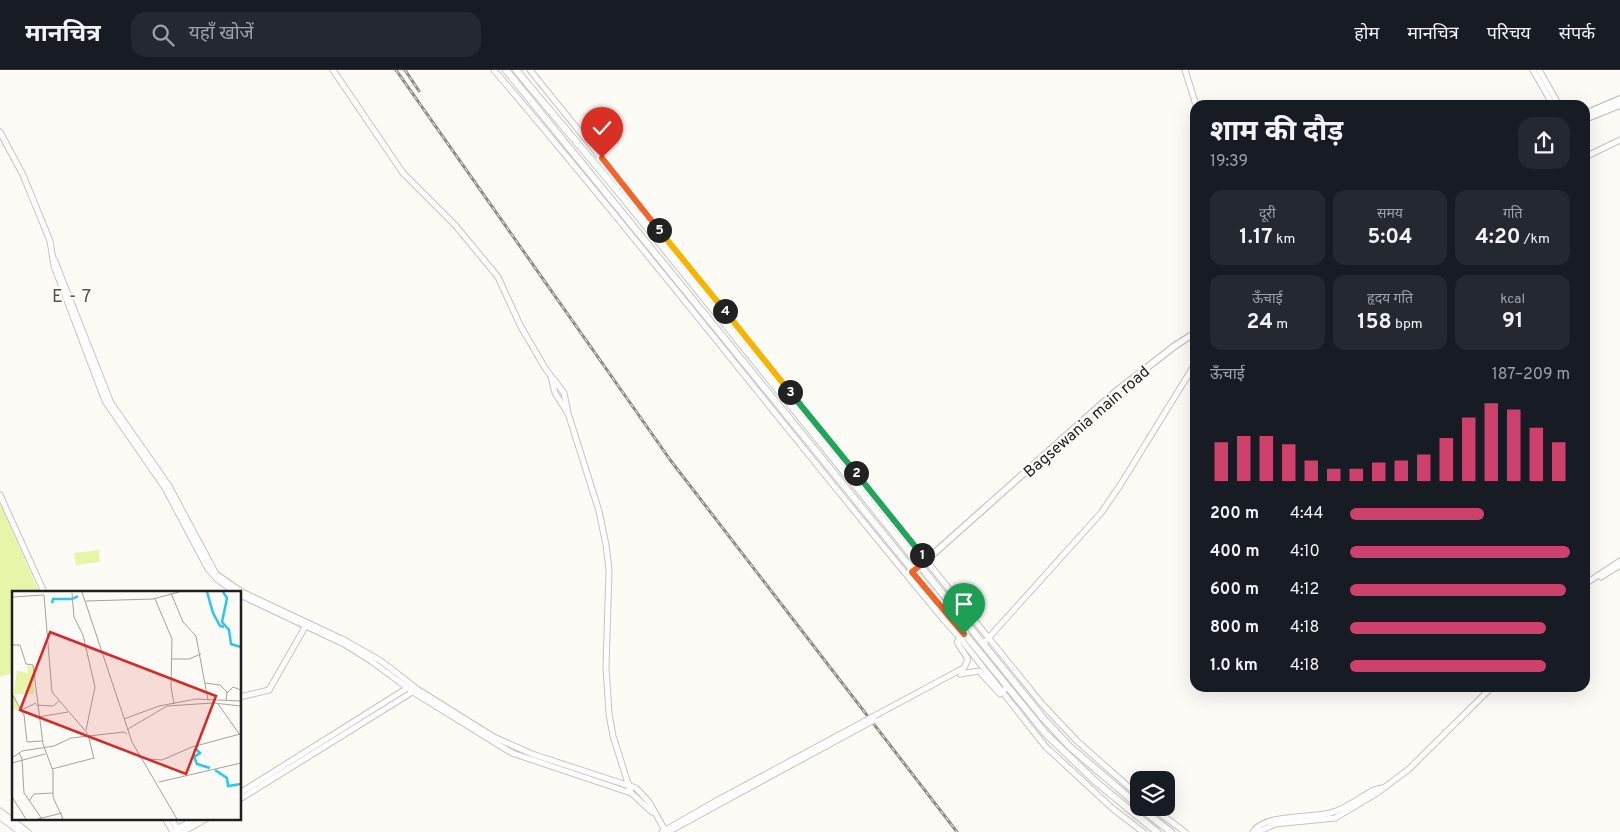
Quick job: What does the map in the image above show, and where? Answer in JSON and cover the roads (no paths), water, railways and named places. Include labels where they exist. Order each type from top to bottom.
[{"type":"main road","points":[[506,70],[626,215],[1004,690],[1054,743],[1111,795],[1158,832]]},
{"type":"main road","points":[[516,70],[616,189],[919,566],[1057,734],[1130,799]]},
{"type":"main road","points":[[1590,112],[1620,99]]},
{"type":"main road","points":[[1590,118],[1620,105]]},
{"type":"main road","name":"Bagsewania main road","points":[[926,560],[1114,393],[1190,336]]},
{"type":"main road","points":[[909,571],[926,560]]},
{"type":"main road","points":[[1151,816],[1171,832]]},
{"type":"street","points":[[333,70],[403,173],[455,225],[498,277],[520,325],[564,393],[568,413],[599,511],[606,545],[609,570],[606,666],[609,714],[613,736],[631,793]]},
{"type":"street","points":[[494,70],[650,254],[766,403],[909,571]]},
{"type":"street","points":[[530,70],[1042,704],[1077,741],[1130,788]]},
{"type":"street","points":[[1185,70],[1194,100]]},
{"type":"street","points":[[1534,70],[1550,100]]},
{"type":"street","points":[[1540,70],[1557,100]]},
{"type":"street","points":[[0,132],[23,175],[50,241],[59,280],[105,401],[165,488],[210,572],[234,591]]},
{"type":"street","points":[[1590,154],[1620,140]]},
{"type":"street","points":[[54,259],[111,403],[170,488],[214,571],[241,591]]},
{"type":"street","points":[[983,644],[987,635],[1101,513],[1190,372]]},
{"type":"street","points":[[0,495],[44,591]]},
{"type":"street","points":[[1590,584],[1620,561]]},
{"type":"street","points":[[1590,581],[1620,565]]},
{"type":"street","points":[[241,591],[342,641],[412,689],[512,753],[631,793],[653,812],[668,831],[959,672],[964,668],[968,659],[957,642],[962,636]]},
{"type":"street","points":[[241,595],[305,627],[342,641]]},
{"type":"street","points":[[241,697],[269,690],[305,627]]},
{"type":"street","points":[[959,672],[979,671],[1004,690],[1045,746],[1112,808],[1143,832]]},
{"type":"street","points":[[412,689],[494,737],[526,752],[636,788],[649,802],[653,812]]},
{"type":"street","points":[[241,792],[412,689]]},
{"type":"street","points":[[241,798],[412,689]]},
{"type":"street","points":[[1258,832],[1275,824],[1335,818],[1377,793],[1409,768],[1487,692]]},
{"type":"street","points":[[1253,832],[1255,829],[1273,820],[1333,812],[1374,790],[1382,788]]},
{"type":"street","points":[[0,811],[28,832]]},
{"type":"street","points":[[1164,816],[1185,832]]},
{"type":"street","points":[[0,817],[12,821],[20,832]]},
{"type":"street","points":[[167,820],[177,831]]},
{"type":"street","points":[[177,831],[194,820]]},
{"type":"street","points":[[177,831],[203,820]]},
{"type":"railway","points":[[396,70],[671,461],[957,832]]},
{"type":"railway","points":[[405,70],[419,91]]},
{"type":"district","name":"E - 7","points":[[72,296]]}]
